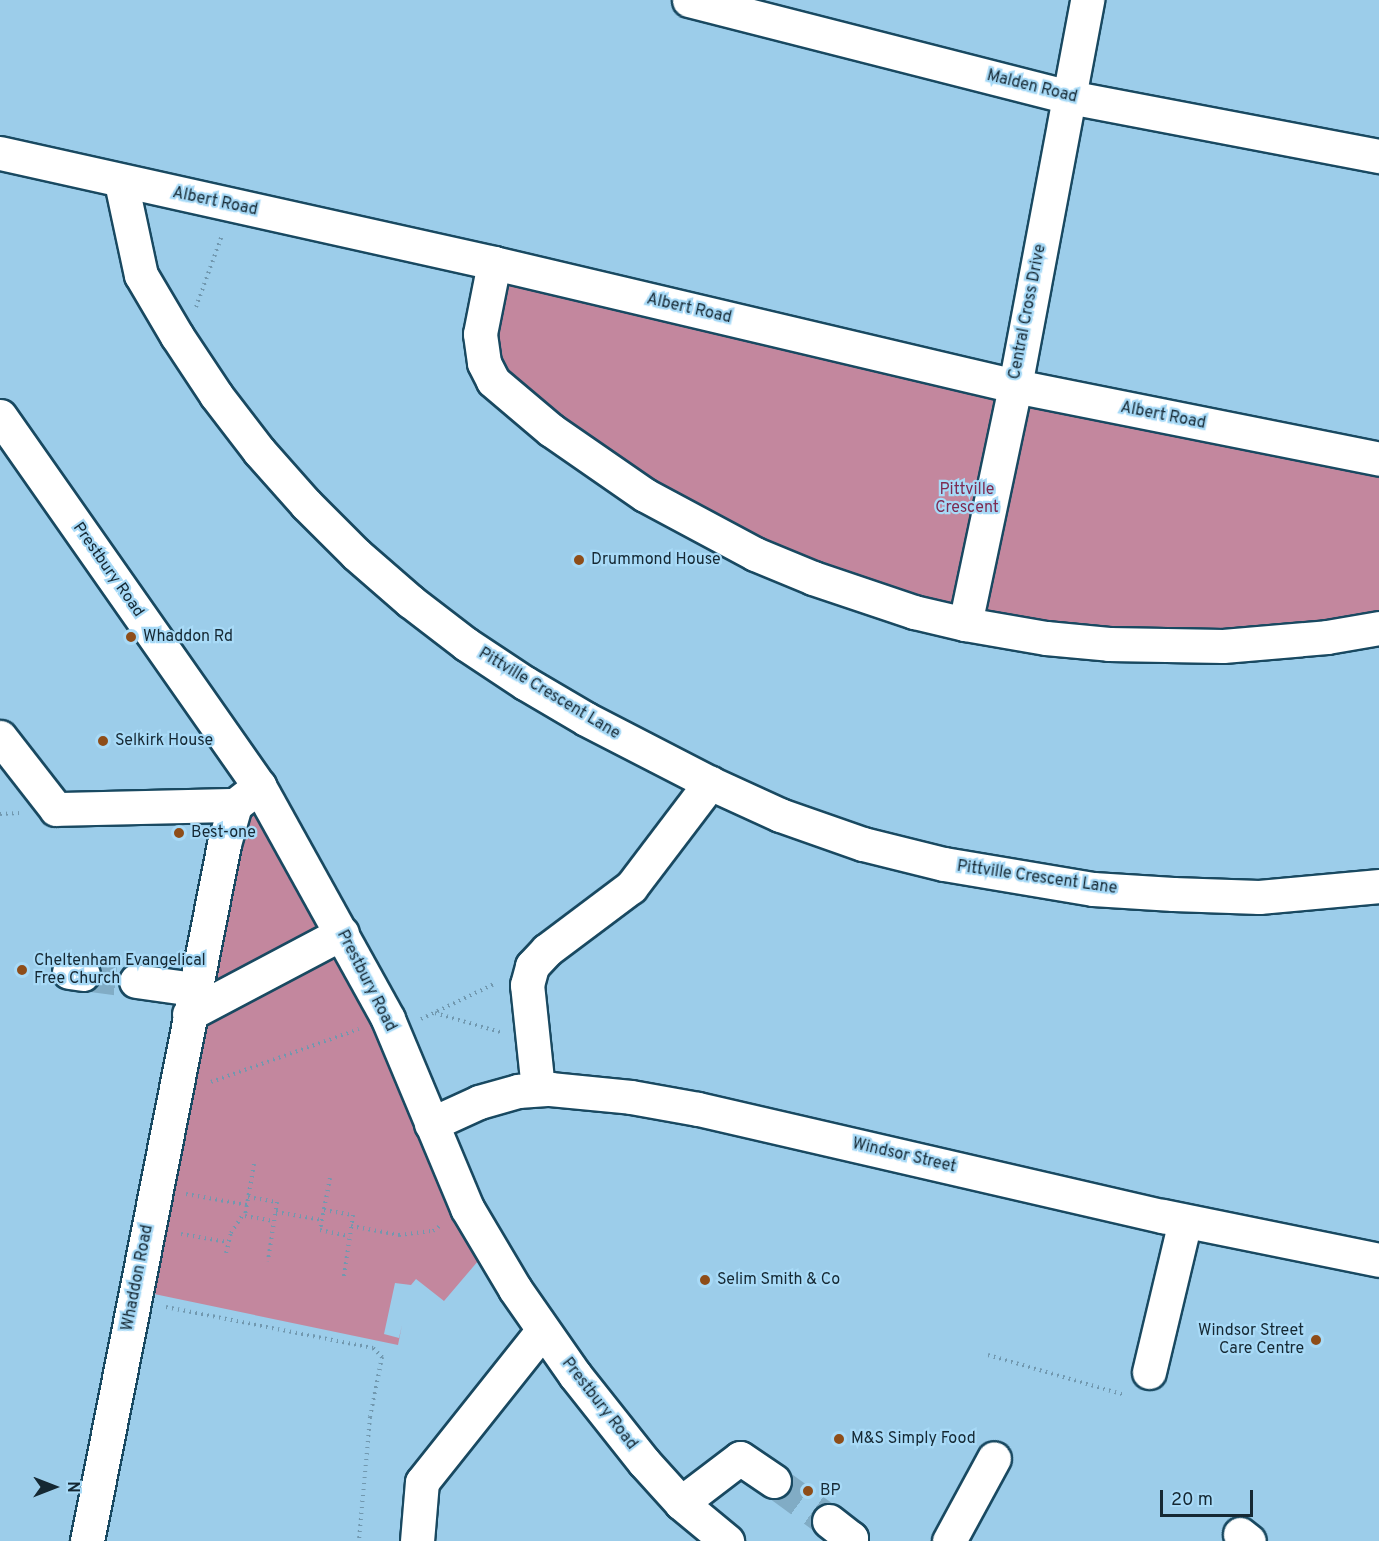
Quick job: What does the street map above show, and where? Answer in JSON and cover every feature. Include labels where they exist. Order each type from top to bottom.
[{"type":"street","name":"Malden Road","points":[[689,0],[1068,97],[1379,156]]},
{"type":"street","name":"Central Cross Drive","points":[[965,624],[1015,386],[1088,0]]},
{"type":"street","name":"Albert Road","points":[[0,153],[121,182],[494,263],[1015,386],[1379,459]]},
{"type":"street","name":"Pittville Crescent Lane","points":[[121,182],[141,275],[183,344],[245,432],[306,504],[356,554],[410,601],[466,644],[525,683],[710,783],[780,815],[863,844],[944,864],[1016,878],[1093,889],[1259,897],[1379,885]]},
{"type":"street","points":[[494,263],[480,334],[484,363],[493,381],[551,430],[645,495],[755,554],[863,596],[965,624],[1046,638],[1171,647],[1275,643],[1379,628]]},
{"type":"street","name":"Prestbury Road","points":[[0,416],[247,795],[342,933],[391,1025],[467,1208],[543,1330],[609,1419],[681,1503],[727,1541]]},
{"type":"street","points":[[0,737],[56,809],[247,795]]},
{"type":"street","points":[[538,1089],[526,985],[532,966],[547,950],[632,887],[710,783]]},
{"type":"street","name":"Whaddon Road","points":[[87,1541],[224,844],[247,795]]},
{"type":"street","points":[[136,981],[192,1002],[342,933]]},
{"type":"street","name":"Windsor Street","points":[[431,1124],[479,1102],[503,1094],[538,1089],[632,1096],[698,1109],[1185,1221],[1379,1260]]},
{"type":"street","points":[[1149,1372],[1185,1221]]},
{"type":"street","points":[[417,1541],[422,1482],[543,1330]]},
{"type":"street","points":[[681,1503],[740,1458],[774,1481]]},
{"type":"street","points":[[949,1541],[994,1458]]},
{"type":"path","points":[[183,344],[232,206]]},
{"type":"path","points":[[173,1095],[434,1013],[532,966]]},
{"type":"path","points":[[434,1013],[533,1042]]},
{"type":"path","points":[[254,1164],[245,1216],[274,1221]]},
{"type":"path","points":[[330,1178],[320,1230],[349,1236]]},
{"type":"path","points":[[155,1189],[247,1207]]},
{"type":"path","points":[[248,1197],[277,1202],[268,1261]]},
{"type":"path","points":[[226,1253],[227,1242],[247,1207]]},
{"type":"path","points":[[351,1226],[399,1235],[433,1231],[467,1208]]},
{"type":"path","points":[[324,1210],[353,1215],[344,1276]]},
{"type":"path","points":[[276,1212],[322,1220]]},
{"type":"path","points":[[148,1228],[227,1242]]},
{"type":"path","points":[[133,1300],[373,1348],[382,1357],[370,1416],[359,1541]]},
{"type":"path","points":[[988,1355],[1142,1399],[1149,1372]]},
{"type":"green space","name":"Pittville Crescent","points":[[494,263],[1379,459],[1379,628],[1046,638],[755,554],[484,363]]},
{"type":"green space","points":[[259,786],[490,1247],[444,1301],[416,1279],[411,1285],[395,1283],[384,1334],[399,1338],[402,1325],[398,1345],[135,1290],[214,889]]},
{"type":"tunnel","points":[[83,974],[136,981]]},
{"type":"tunnel","points":[[774,1481],[829,1521]]},
{"type":"place","name":"Drummond House","points":[[579,560]]},
{"type":"place","name":"Whaddon Rd","points":[[131,637]]},
{"type":"place","name":"Selkirk House","points":[[103,741]]},
{"type":"place","name":"Best-one","points":[[179,833]]},
{"type":"place","name":"Cheltenham Evangelical Free Church","points":[[22,970]]},
{"type":"place","name":"Selim Smith & Co","points":[[705,1280]]},
{"type":"place","name":"Windsor Street Care Centre","points":[[1316,1340]]},
{"type":"place","name":"M&S Simply Food","points":[[839,1439]]},
{"type":"place","name":"BP","points":[[808,1491]]}]
